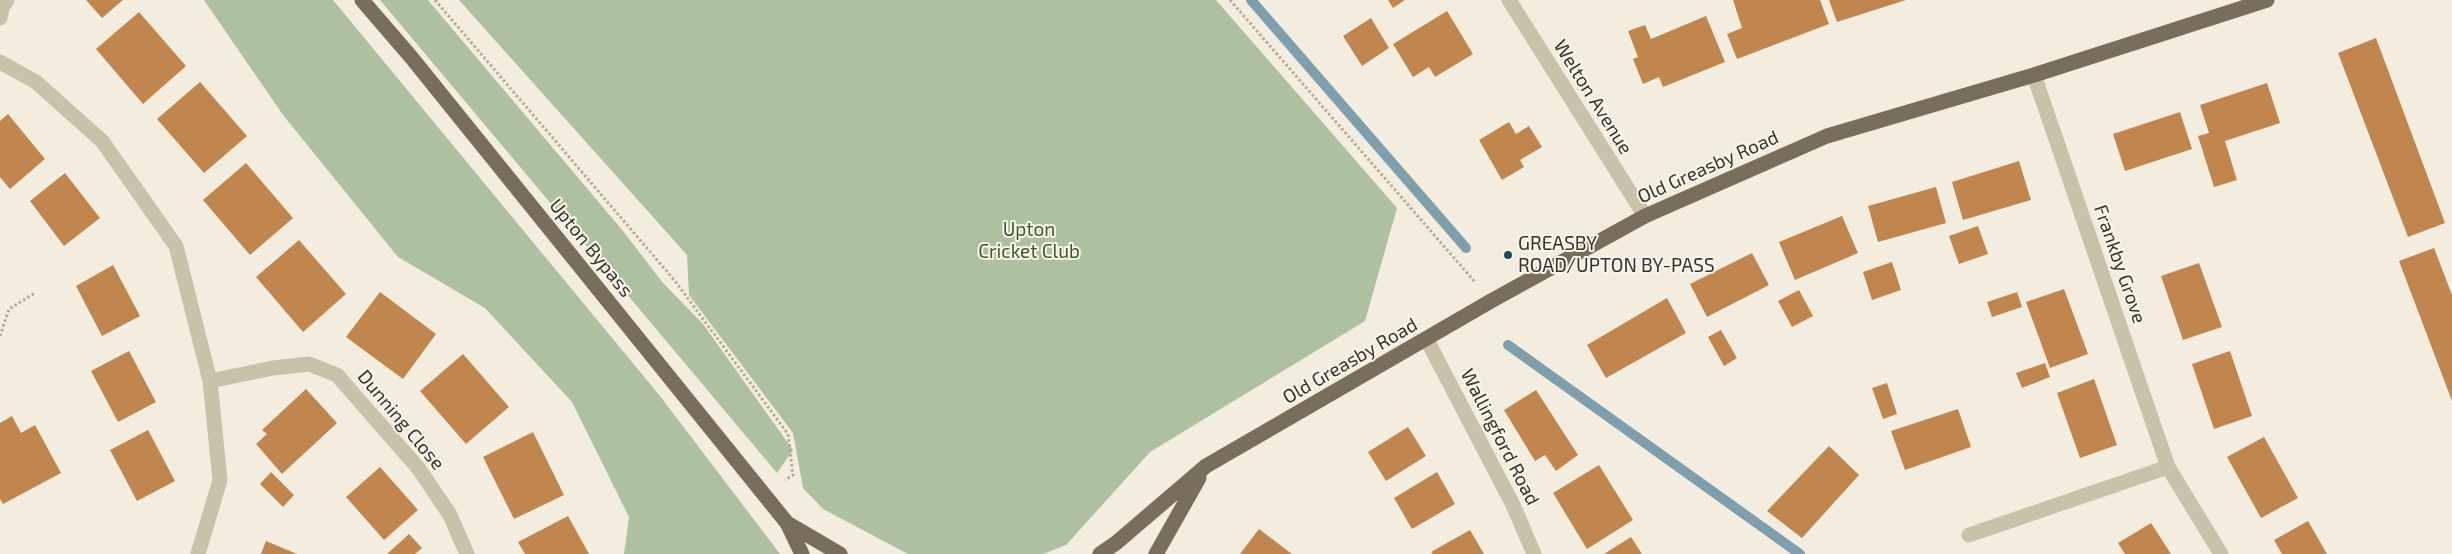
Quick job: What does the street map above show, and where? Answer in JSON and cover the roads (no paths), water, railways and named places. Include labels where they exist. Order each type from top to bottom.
[{"type":"main road","name":"Upton Bypass","points":[[362,0],[411,57],[787,523],[802,554]]},
{"type":"main road","name":"Old Greasby Road","points":[[1100,554],[1116,543],[1206,466],[1428,340],[1491,301],[1645,216],[1827,136],[2034,75],[2267,0]]},
{"type":"main road","points":[[1156,554],[1206,466]]},
{"type":"main road","name":"Upton Bypass","points":[[787,523],[840,554]]},
{"type":"street","points":[[0,18],[2,8],[7,0]]},
{"type":"street","name":"Welton Avenue","points":[[1508,0],[1645,216]]},
{"type":"street","points":[[0,62],[36,82],[102,141],[176,246],[210,381],[220,480],[198,554]]},
{"type":"street","name":"Frankby Grove","points":[[2034,75],[2168,467],[2221,554]]},
{"type":"street","name":"Wallingford Road","points":[[1428,340],[1513,505],[1534,554]]},
{"type":"street","name":"Dunning Close","points":[[210,381],[273,368],[309,364],[337,375],[418,469],[450,514],[467,554]]},
{"type":"street","points":[[1969,535],[2168,467]]},
{"type":"waterway","points":[[1251,0],[1466,248]]},
{"type":"waterway","points":[[1508,345],[1800,554]]},
{"type":"place","name":"GREASBY ROAD/UPTON BY-PASS","points":[[1508,255]]},
{"type":"park label","name":"Upton Cricket Club","points":[[1029,241]]}]
